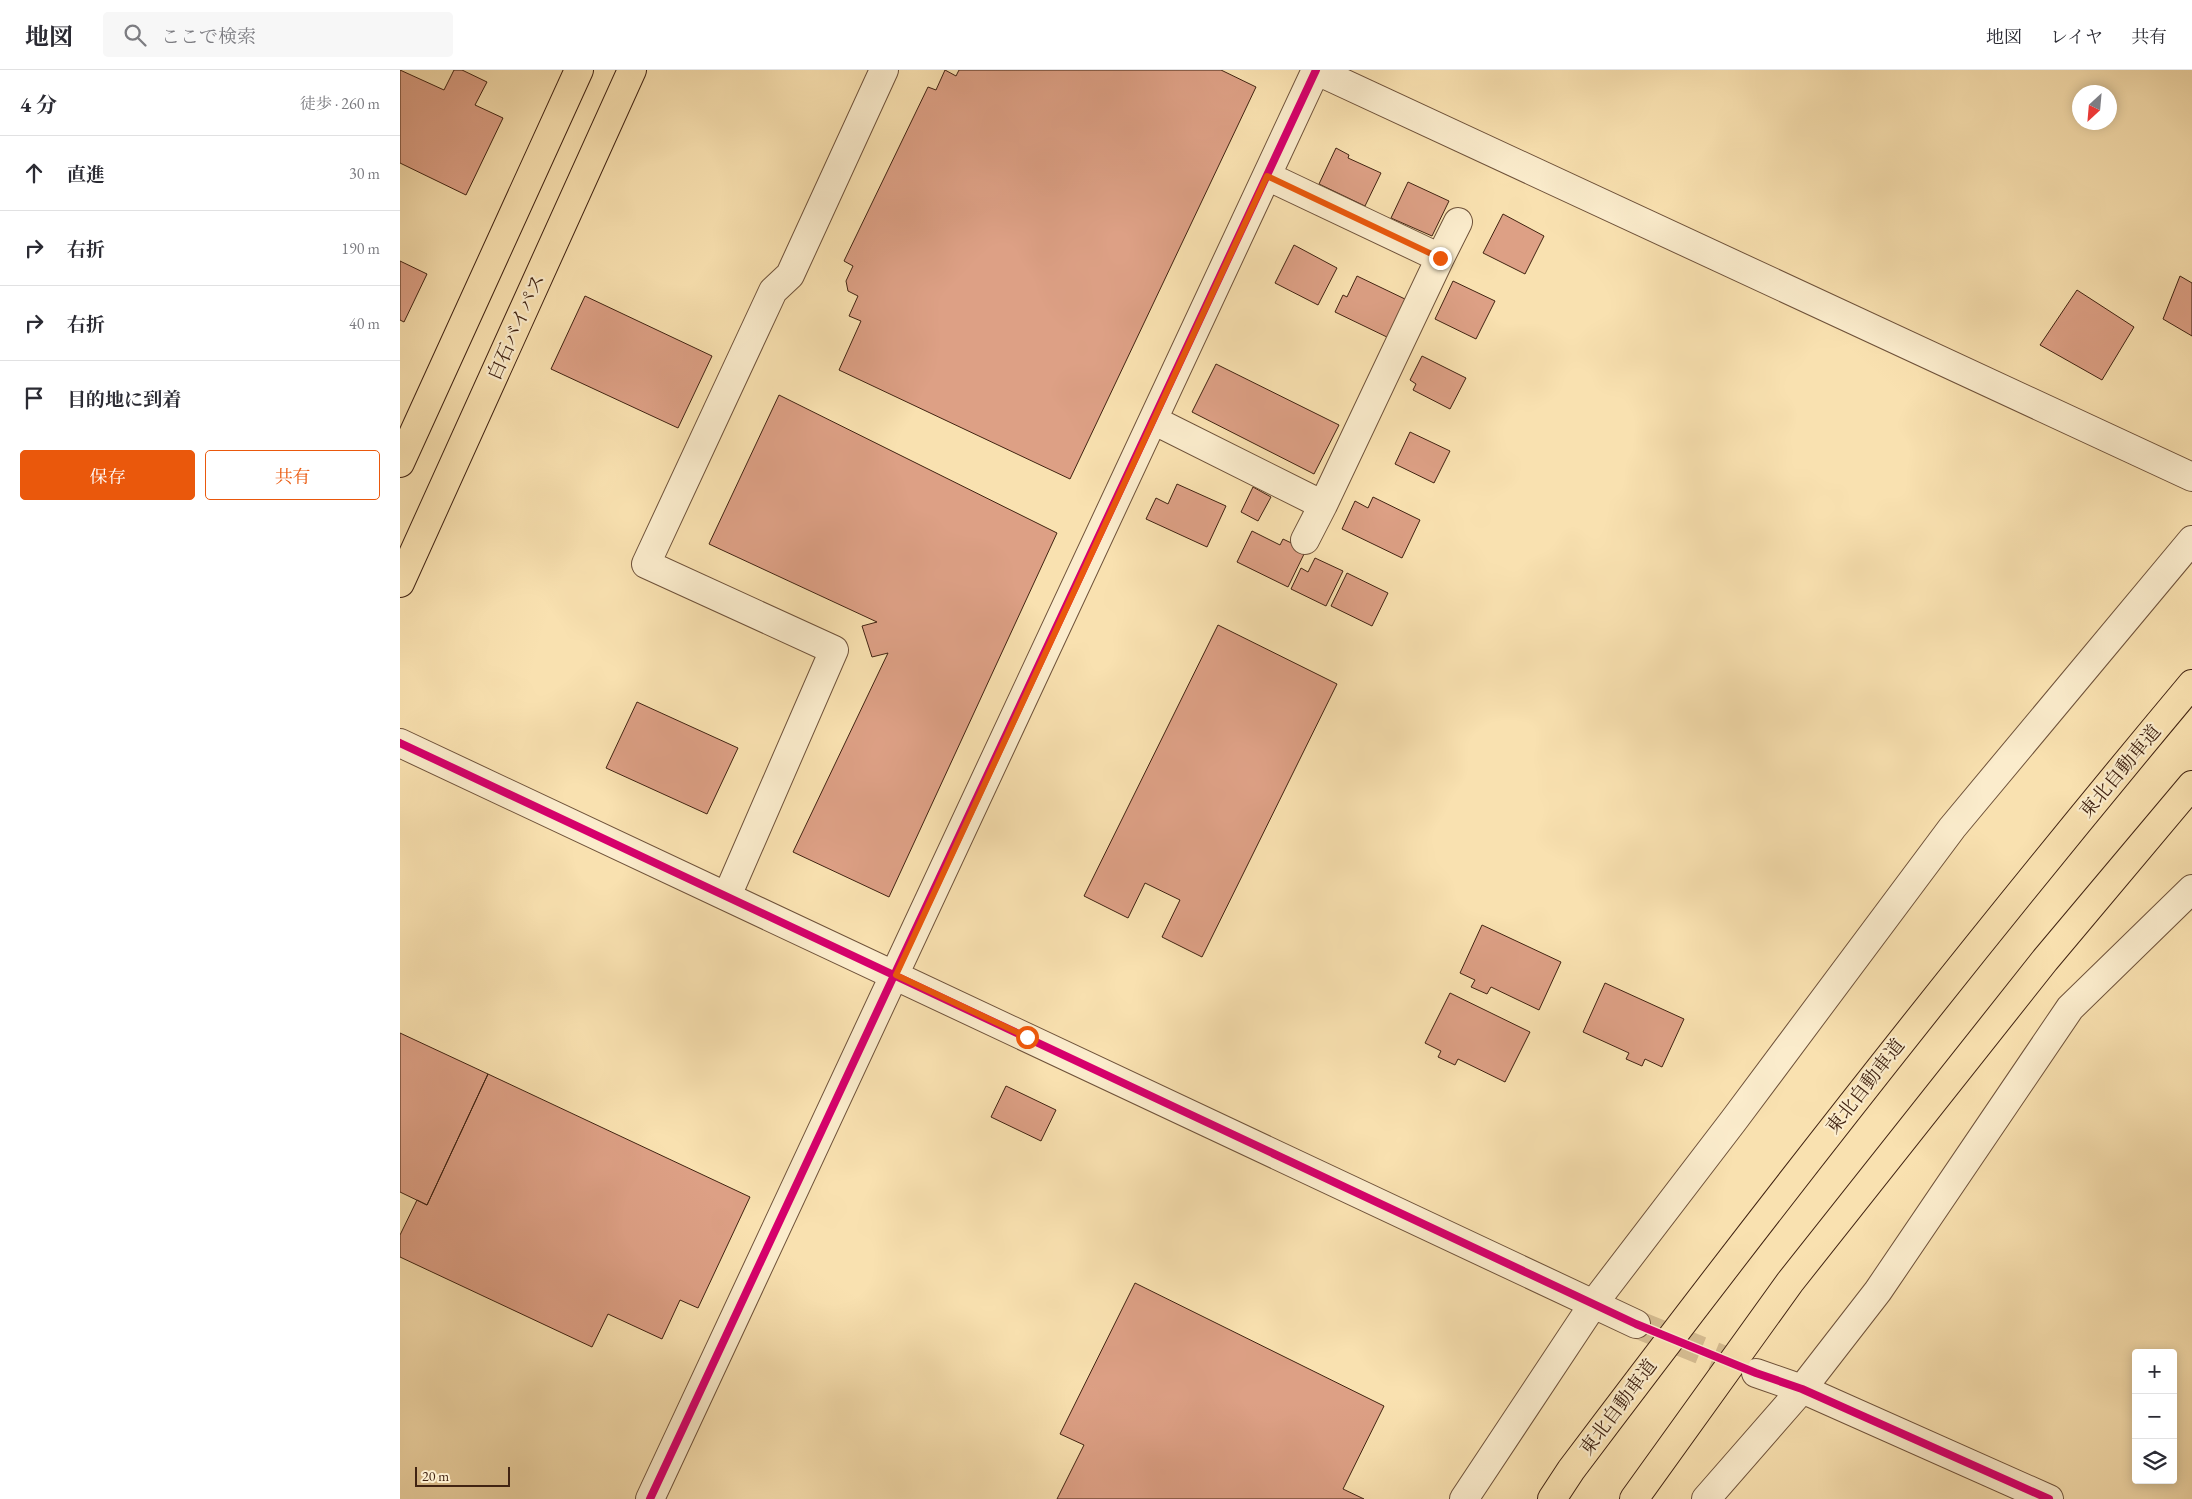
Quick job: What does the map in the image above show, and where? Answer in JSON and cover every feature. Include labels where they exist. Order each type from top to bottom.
[{"type":"highway","points":[[400,462],[579,70]]},
{"type":"highway","name":"白石バイパス","points":[[400,582],[632,70]]},
{"type":"highway","name":"東北自動車道","points":[[1552,1499],[1571,1470],[1726,1264],[1922,1012],[2192,684]]},
{"type":"highway","points":[[1634,1499],[1790,1282],[2045,960],[2192,785]]},
{"type":"street","points":[[727,896],[834,650],[646,564],[773,291],[790,275],[884,70]]},
{"type":"street","points":[[650,1499],[896,975],[1316,70],[2192,477]]},
{"type":"street","points":[[1267,176],[1440,258]]},
{"type":"street","points":[[1306,540],[1458,222]]},
{"type":"street","points":[[1153,420],[1323,505]]},
{"type":"street","points":[[1464,1499],[1594,1303],[1734,1120],[1952,828],[2192,540]]},
{"type":"street","points":[[400,744],[896,975],[1636,1324]]},
{"type":"street","points":[[1706,1499],[1802,1389],[1878,1291],[2070,1008],[2192,889]]},
{"type":"street","points":[[1756,1373],[1802,1389],[2049,1499]]},
{"type":"building","points":[[400,70],[444,90],[454,70],[462,70],[487,82],[475,105],[503,118],[466,195],[400,163]]},
{"type":"building","points":[[945,70],[956,76],[959,70],[1221,70],[1256,87],[1070,479],[839,370],[861,321],[849,316],[858,296],[848,291],[846,281],[853,266],[844,261],[928,87],[936,90]]},
{"type":"building","points":[[1336,148],[1349,155],[1348,158],[1381,173],[1365,206],[1319,184]]},
{"type":"building","points":[[1408,182],[1449,201],[1432,236],[1391,218]]},
{"type":"building","points":[[1503,214],[1544,236],[1525,274],[1483,253]]},
{"type":"building","points":[[1294,245],[1337,268],[1318,305],[1275,283]]},
{"type":"building","points":[[400,261],[427,274],[404,322],[400,320]]},
{"type":"building","points":[[1357,276],[1407,300],[1389,338],[1335,312],[1343,295],[1347,297]]},
{"type":"building","points":[[2180,276],[2192,283],[2192,336],[2163,319]]},
{"type":"building","points":[[1453,281],[1495,301],[1476,339],[1435,319]]},
{"type":"building","points":[[2077,290],[2134,327],[2102,380],[2040,345]]},
{"type":"building","points":[[585,296],[712,356],[678,428],[551,369]]},
{"type":"building","points":[[1422,356],[1466,378],[1450,409],[1413,390],[1416,384],[1410,380]]},
{"type":"building","points":[[1216,364],[1339,425],[1314,474],[1192,412]]},
{"type":"building","points":[[779,395],[1057,533],[889,897],[793,852],[888,653],[872,657],[862,626],[877,622],[709,544]]},
{"type":"building","points":[[1410,432],[1450,451],[1434,483],[1395,464]]},
{"type":"building","points":[[1177,484],[1226,506],[1207,547],[1146,519],[1156,498],[1168,504]]},
{"type":"building","points":[[1253,487],[1271,497],[1258,521],[1241,512]]},
{"type":"building","points":[[1373,497],[1420,520],[1402,558],[1342,529],[1355,501],[1368,508]]},
{"type":"building","points":[[1252,531],[1280,545],[1283,539],[1306,550],[1288,587],[1237,562]]},
{"type":"building","points":[[1315,558],[1343,571],[1326,606],[1291,589],[1301,568],[1308,572]]},
{"type":"building","points":[[1347,573],[1388,593],[1372,626],[1331,606]]},
{"type":"building","points":[[1218,625],[1337,684],[1202,957],[1162,937],[1180,900],[1145,883],[1128,918],[1084,896]]},
{"type":"building","points":[[637,702],[738,748],[707,814],[606,768]]},
{"type":"building","points":[[1482,925],[1561,962],[1539,1010],[1491,987],[1487,994],[1471,987],[1475,980],[1460,973]]},
{"type":"building","points":[[1605,983],[1684,1019],[1662,1067],[1645,1059],[1642,1066],[1626,1059],[1629,1053],[1583,1032]]},
{"type":"building","points":[[1450,993],[1530,1032],[1505,1082],[1458,1059],[1455,1065],[1438,1057],[1441,1051],[1425,1043]]},
{"type":"building","points":[[400,1033],[488,1074],[427,1205],[400,1192]]},
{"type":"building","points":[[488,1074],[750,1197],[698,1308],[680,1300],[662,1339],[608,1314],[592,1347],[400,1257],[400,1235],[417,1200],[427,1205]]},
{"type":"building","points":[[1006,1086],[1056,1110],[1041,1141],[991,1117]]},
{"type":"building","points":[[1135,1283],[1384,1406],[1343,1489],[1364,1499],[1057,1499],[1084,1445],[1060,1434]]},
{"type":"tunnel","points":[[1636,1324],[1754,1372]]},
{"type":"cycle path","points":[[650,1499],[1316,70]]},
{"type":"cycle path","points":[[400,743],[1636,1324],[1756,1373],[1802,1389],[2049,1499]]},
{"type":"route","points":[[1027,1037],[896,975],[1267,176],[1440,258]]}]
